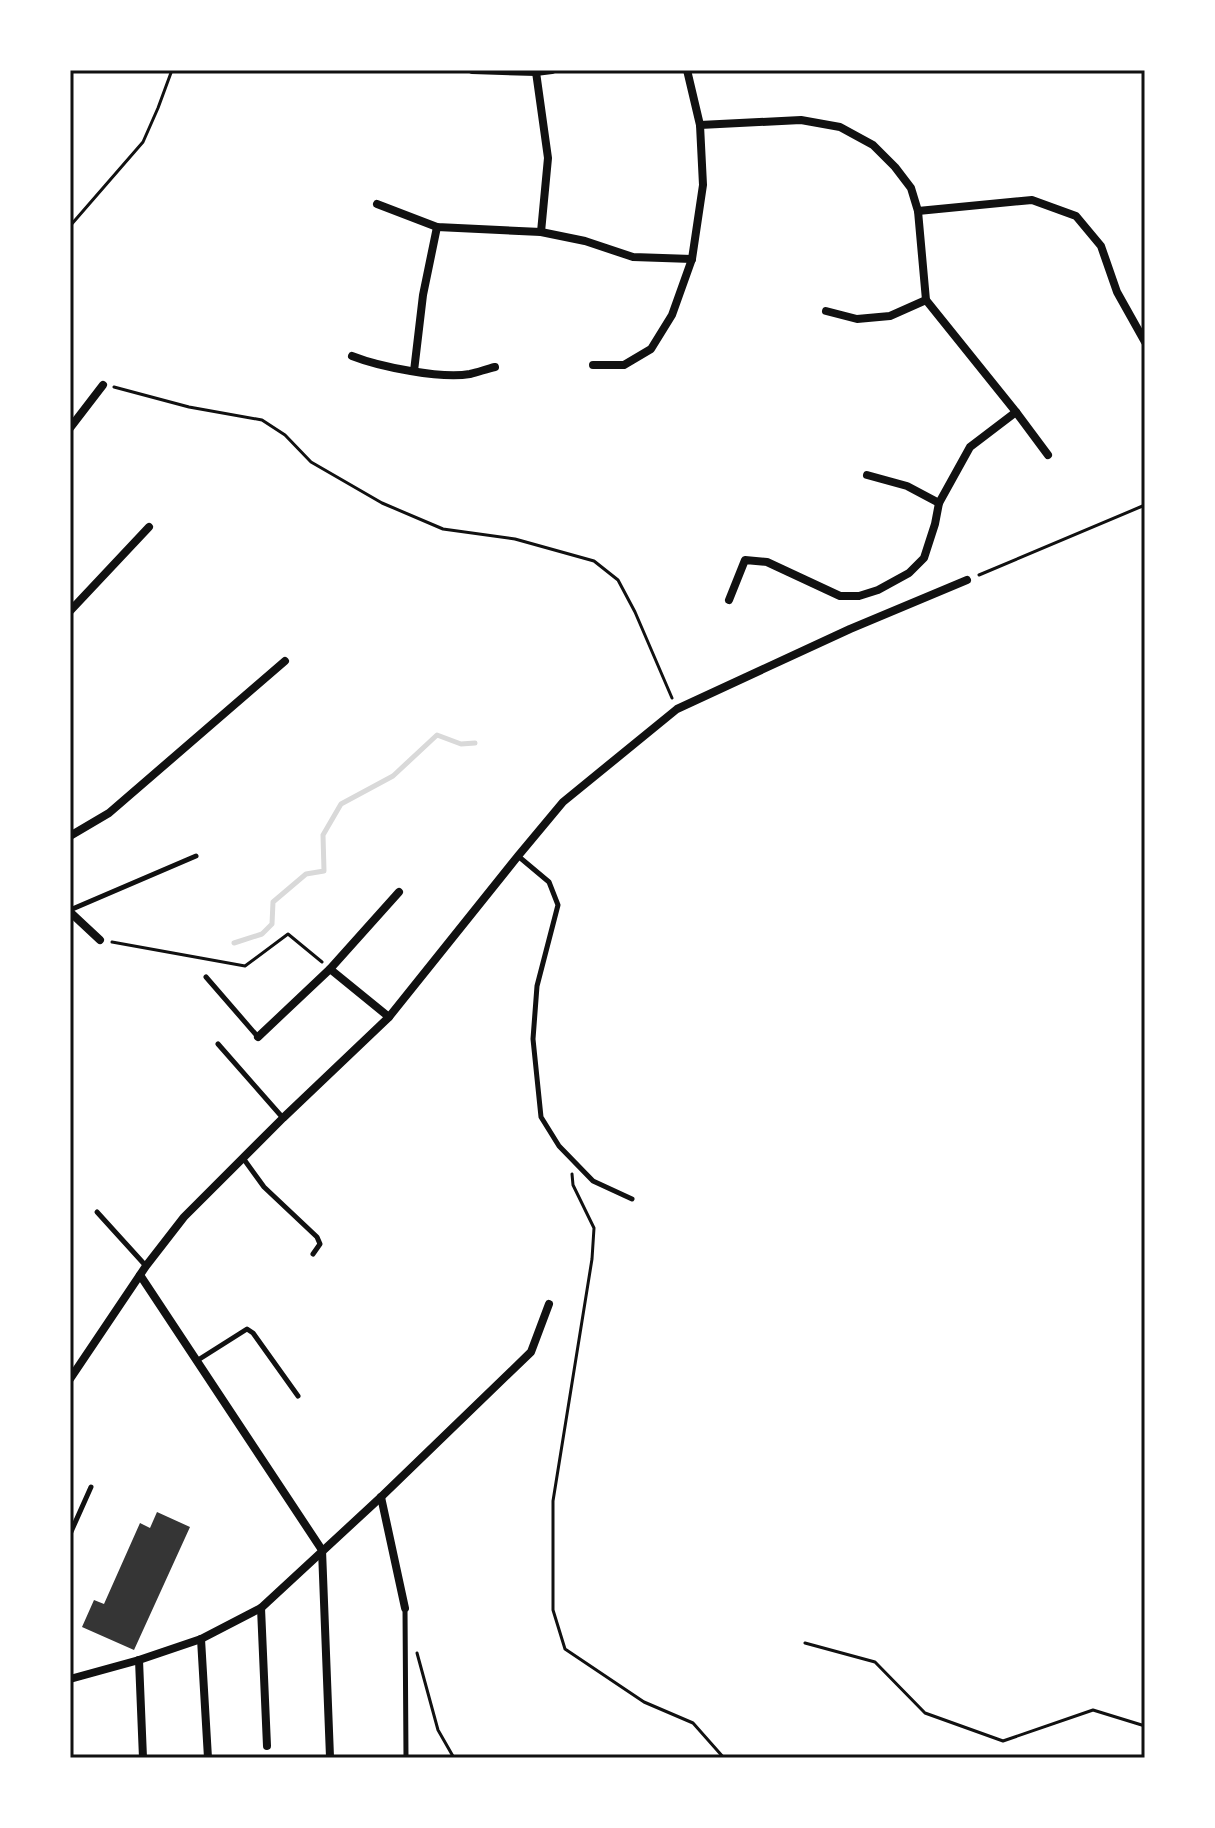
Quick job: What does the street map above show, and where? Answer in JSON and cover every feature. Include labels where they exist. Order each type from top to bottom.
[{"type":"street","points":[[472,70],[552,70]]},
{"type":"street","points":[[593,365],[624,365],[651,349],[672,315],[692,259],[703,185],[700,125],[687,70]]},
{"type":"street","points":[[536,72],[548,158],[541,232]]},
{"type":"street","points":[[700,125],[801,120],[840,127],[873,145],[911,188],[918,211],[926,300],[1048,455]]},
{"type":"street","points":[[918,211],[1032,200],[1076,216],[1101,246],[1117,292],[1145,342]]},
{"type":"street","points":[[377,204],[437,227],[541,232],[585,241],[633,257],[692,259]]},
{"type":"street","points":[[414,371],[423,295],[437,227]]},
{"type":"street","points":[[826,311],[857,319],[890,316],[926,300]]},
{"type":"street","points":[[352,356],[372,364],[432,374],[468,374],[495,367]]},
{"type":"street","points":[[70,428],[103,385]]},
{"type":"street","points":[[729,600],[745,560],[767,562],[840,596],[859,596],[878,590],[909,573],[924,558],[939,503],[970,447],[1016,412]]},
{"type":"street","points":[[867,475],[907,486],[939,503]]},
{"type":"street","points":[[70,611],[149,527]]},
{"type":"street","points":[[70,1379],[146,1266],[184,1217],[389,1017],[563,802],[677,709],[850,629],[967,580]]},
{"type":"street","points":[[70,836],[109,813],[285,661]]},
{"type":"street","points":[[258,1037],[330,969],[399,892]]},
{"type":"street","points":[[70,911],[100,940]]},
{"type":"street","points":[[330,969],[389,1017]]},
{"type":"street","points":[[140,1275],[322,1550],[330,1757]]},
{"type":"street","points":[[70,1679],[201,1639],[261,1608],[531,1352],[549,1304]]},
{"type":"street","points":[[381,1497],[405,1608]]},
{"type":"street","points":[[261,1608],[267,1746]]},
{"type":"street","points":[[201,1639],[208,1758]]},
{"type":"street","points":[[139,1660],[143,1758]]},
{"type":"lane","points":[[70,911],[196,856]]},
{"type":"lane","points":[[518,856],[549,882],[558,905],[537,986],[533,1039],[541,1117],[559,1146],[593,1181],[632,1199]]},
{"type":"lane","points":[[206,977],[258,1037]]},
{"type":"lane","points":[[218,1044],[283,1118]]},
{"type":"lane","points":[[243,1158],[264,1187],[317,1237],[320,1244],[313,1254]]},
{"type":"lane","points":[[97,1212],[146,1266]]},
{"type":"lane","points":[[197,1361],[247,1329],[298,1396]]},
{"type":"lane","points":[[70,1534],[91,1487]]},
{"type":"lane","points":[[405,1608],[406,1758]]},
{"type":"path","points":[[70,226],[143,142],[172,70]]},
{"type":"path","points":[[103,385],[189,407],[262,420],[285,435],[311,462],[394,508],[443,529],[515,539],[594,561],[618,580],[677,709]]},
{"type":"path","points":[[967,580],[1145,505]]},
{"type":"path","points":[[100,940],[245,966],[288,934],[330,969]]},
{"type":"path","points":[[570,1158],[573,1185],[594,1228],[592,1259],[553,1501],[553,1610],[565,1649],[644,1702],[693,1723],[724,1758]]},
{"type":"path","points":[[805,1643],[875,1662],[925,1713],[1003,1741],[1093,1710],[1145,1726]]},
{"type":"path","points":[[417,1654],[438,1730],[454,1758]]},
{"type":"building","points":[[157,1512],[190,1527],[134,1650],[82,1627],[94,1600],[104,1604],[140,1523],[150,1528]]},
{"type":"waterway","points":[[234,943],[262,934],[272,924],[273,902],[306,874],[324,871],[323,835],[341,804],[393,776],[437,735],[461,744],[475,743]]}]
